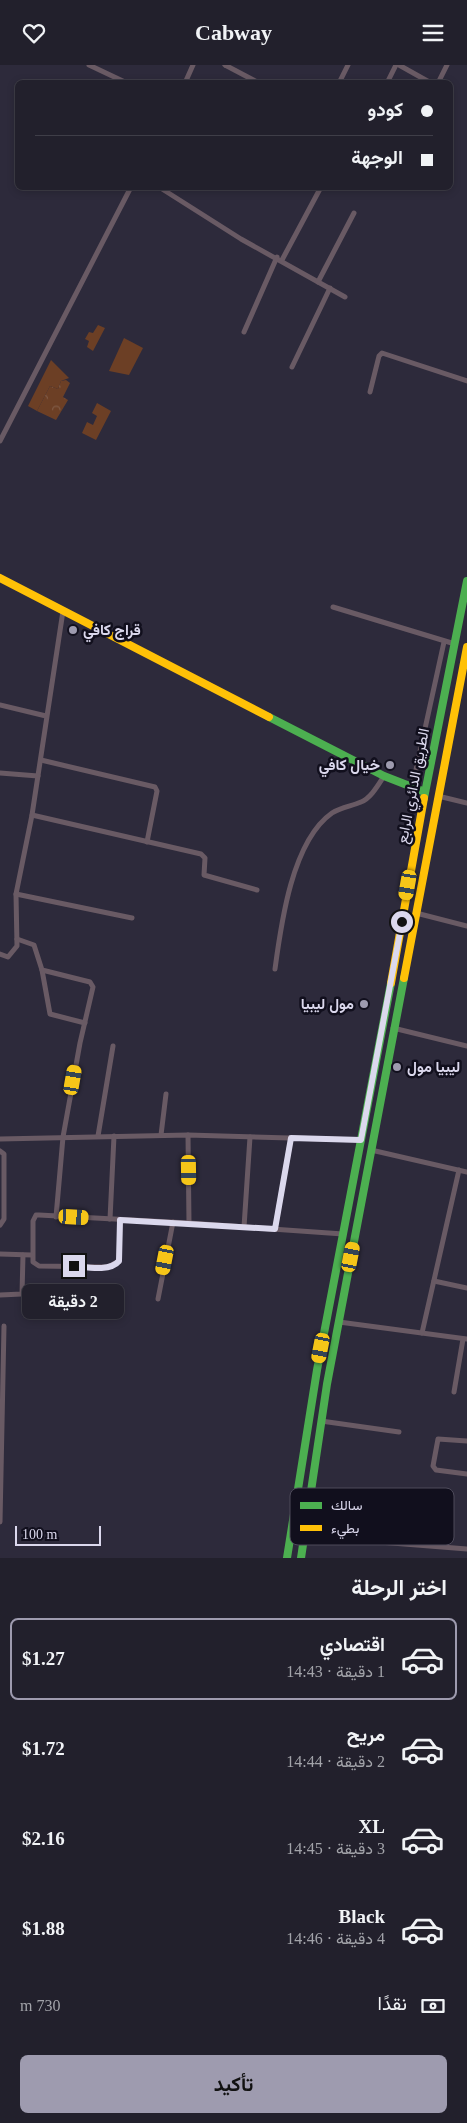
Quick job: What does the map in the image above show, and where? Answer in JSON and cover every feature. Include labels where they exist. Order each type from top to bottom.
[{"type":"main road","points":[[0,578],[384,776],[425,792]]},
{"type":"main road","name":"الطريق الدائري الرابع","points":[[298,1488],[425,792],[467,581]]},
{"type":"main road","name":"الطريق الدائري الرابع","points":[[311,1488],[338,1322],[437,796],[467,650]]},
{"type":"main road","points":[[352,1187],[364,1189]]},
{"type":"main road","name":"الطريق الدائري الرابع","points":[[287,1558],[290,1538]]},
{"type":"main road","name":"الطريق الدائري الرابع","points":[[301,1558],[303,1545]]},
{"type":"street","points":[[89,65],[121,80]]},
{"type":"street","points":[[186,80],[194,65]]},
{"type":"street","points":[[225,65],[253,80]]},
{"type":"street","points":[[340,80],[348,65]]},
{"type":"street","points":[[389,80],[398,65],[426,80]]},
{"type":"street","points":[[440,80],[447,65]]},
{"type":"street","points":[[0,441],[129,190]]},
{"type":"street","points":[[164,190],[241,239],[280,259],[345,297]]},
{"type":"street","points":[[244,332],[280,259],[319,190]]},
{"type":"street","points":[[318,282],[354,213]]},
{"type":"street","points":[[292,367],[330,289]]},
{"type":"street","points":[[370,392],[379,356],[382,353],[467,381]]},
{"type":"street","points":[[333,607],[455,644]]},
{"type":"street","points":[[0,954],[6,957],[10,956],[16,948],[16,894],[32,815],[63,611]]},
{"type":"street","points":[[412,788],[444,642]]},
{"type":"street","points":[[0,705],[46,716]]},
{"type":"street","points":[[40,760],[155,787],[157,791],[147,842]]},
{"type":"street","points":[[0,773],[38,776]]},
{"type":"street","points":[[275,969],[287,899],[303,850],[322,823],[333,813],[366,799],[384,776]]},
{"type":"street","points":[[437,796],[467,803]]},
{"type":"street","points":[[32,815],[201,854],[205,859],[204,875],[257,890]]},
{"type":"street","points":[[16,894],[132,918]]},
{"type":"street","points":[[416,913],[467,926]]},
{"type":"street","points":[[17,939],[34,945],[42,970],[50,1014],[85,1023]]},
{"type":"street","points":[[42,970],[91,983],[93,989],[63,1137],[56,1217]]},
{"type":"street","points":[[393,1028],[467,1046]]},
{"type":"street","points":[[98,1136],[113,1045]]},
{"type":"street","points":[[161,1135],[166,1094]]},
{"type":"street","points":[[0,1139],[188,1135],[361,1140]]},
{"type":"street","points":[[188,1135],[189,1223]]},
{"type":"street","points":[[110,1219],[114,1136]]},
{"type":"street","points":[[244,1227],[250,1137]]},
{"type":"street","points":[[275,1229],[291,1138]]},
{"type":"street","points":[[371,1150],[467,1172]]},
{"type":"street","points":[[0,1151],[4,1154],[4,1219],[0,1225]]},
{"type":"street","points":[[422,1333],[459,1170]]},
{"type":"street","points":[[120,1220],[119,1261],[114,1266],[39,1266],[34,1263],[32,1255],[35,1217],[40,1215],[189,1223],[343,1234]]},
{"type":"street","points":[[158,1299],[173,1222]]},
{"type":"street","points":[[0,1254],[32,1255]]},
{"type":"street","points":[[0,1295],[22,1293],[23,1255]]},
{"type":"street","points":[[434,1281],[467,1288]]},
{"type":"street","points":[[338,1322],[465,1339],[454,1392]]},
{"type":"street","points":[[0,1522],[1,1367],[4,1326]]},
{"type":"street","points":[[321,1421],[399,1433]]},
{"type":"street","points":[[467,1441],[438,1439],[433,1466],[436,1470],[467,1474]]},
{"type":"street","points":[[417,1545],[467,1549]]},
{"type":"green space","points":[[98,325],[105,328],[93,351],[87,347],[89,341],[85,339],[89,332],[93,333]]},
{"type":"green space","points":[[124,338],[143,348],[129,375],[109,371]]},
{"type":"green space","points":[[51,360],[69,378],[61,381],[58,389],[50,386],[37,411],[28,406]]},
{"type":"green space","points":[[66,380],[70,383],[63,397],[68,400],[56,420],[37,411],[50,386],[58,389],[61,381]]},
{"type":"green space","points":[[97,403],[111,411],[96,440],[82,433],[87,422],[93,425],[97,416],[92,413]]},
{"type":"traffic: fast","points":[[424,798],[467,581]]},
{"type":"traffic: fast","points":[[269,717],[384,776],[425,792]]},
{"type":"traffic: fast","points":[[311,1488],[327,1384],[404,978]]},
{"type":"traffic: fast","points":[[298,1488],[317,1370],[391,983]]},
{"type":"traffic: fast","points":[[287,1558],[290,1539]]},
{"type":"traffic: fast","points":[[301,1558],[303,1545]]},
{"type":"traffic: slow","points":[[0,578],[269,717]]},
{"type":"traffic: slow","points":[[404,978],[467,647]]},
{"type":"traffic: slow","points":[[391,983],[424,798]]},
{"type":"place","name":"قراج كافي","points":[[73,630]]},
{"type":"place","name":"خيال كافي","points":[[390,765]]},
{"type":"place","name":"مول ليبيا","points":[[364,1004]]},
{"type":"place","name":"ليبيا مول","points":[[397,1067]]},
{"type":"route","points":[[74,1266],[108,1267],[116,1265],[119,1261],[120,1220],[275,1229],[291,1138],[361,1140],[402,922]]}]
